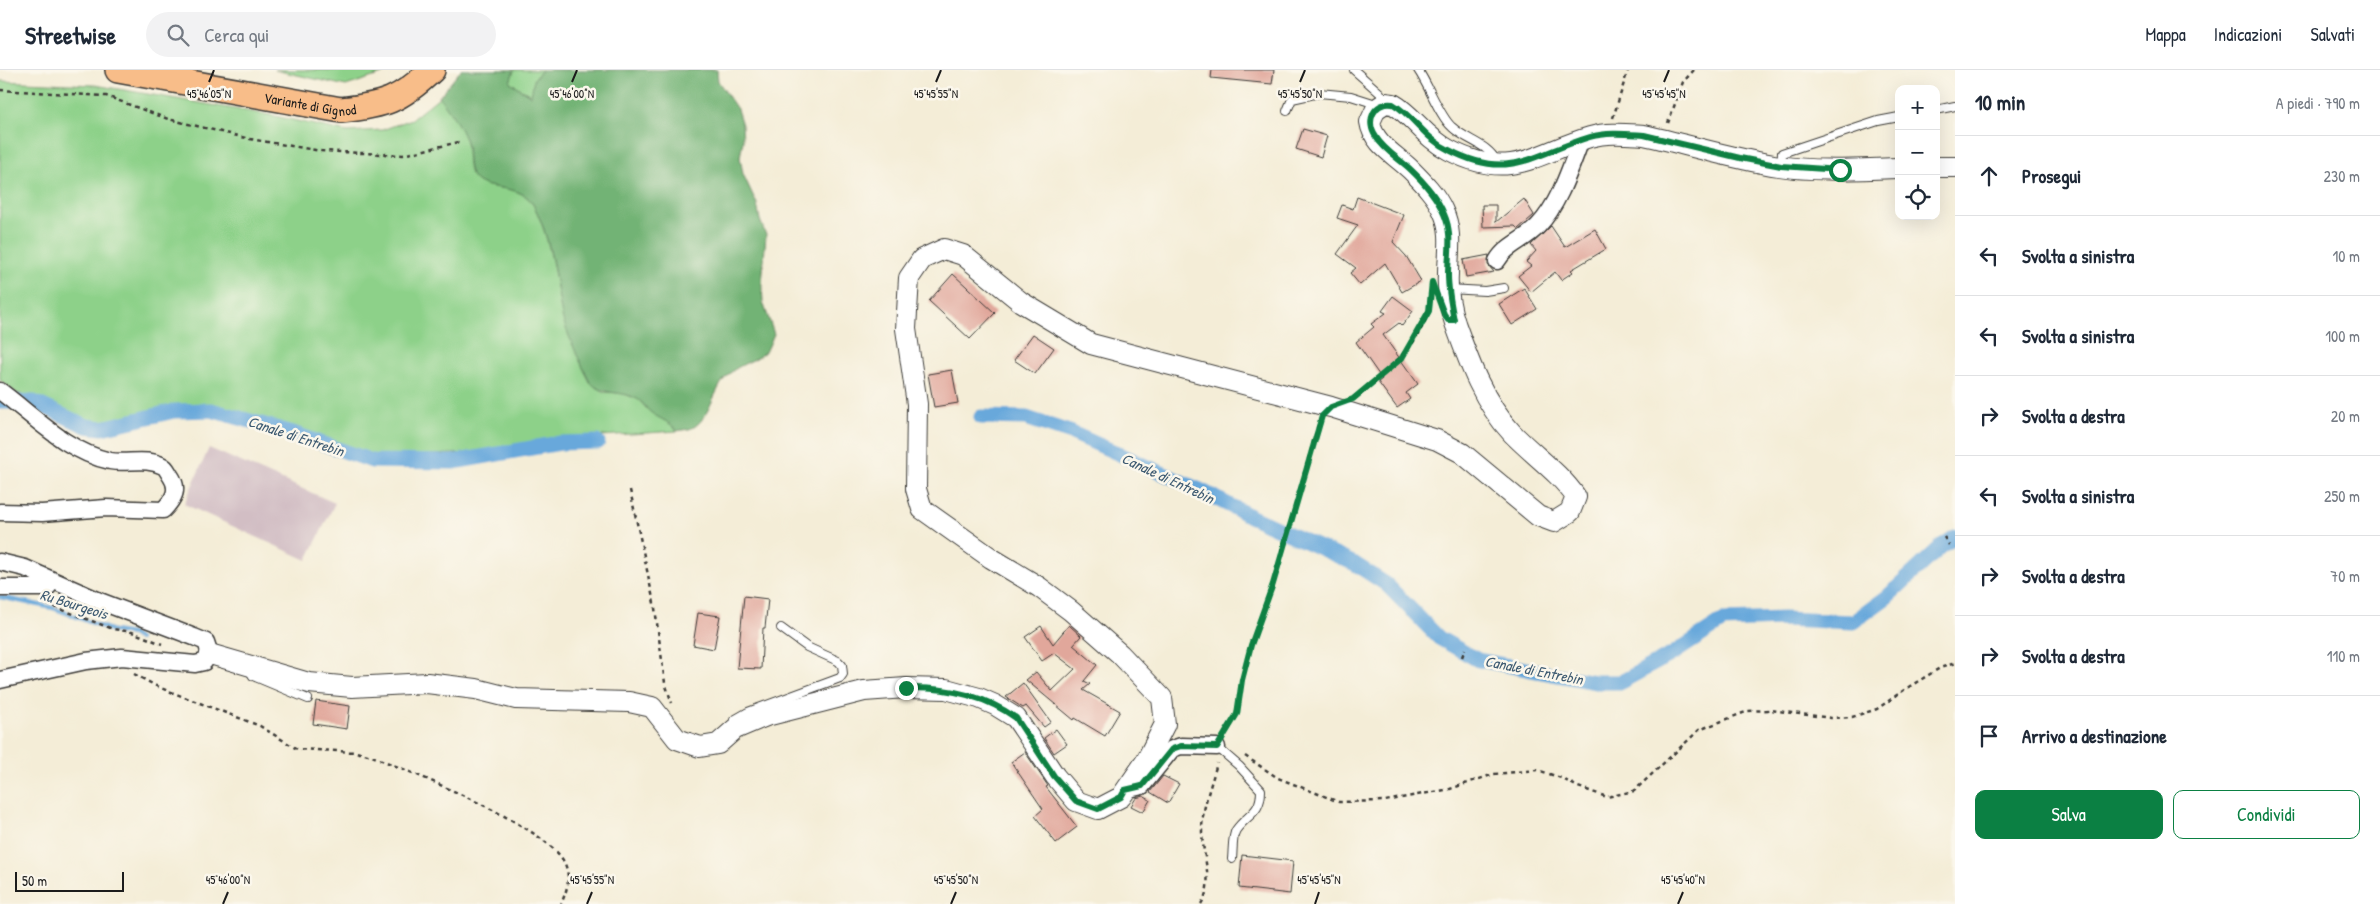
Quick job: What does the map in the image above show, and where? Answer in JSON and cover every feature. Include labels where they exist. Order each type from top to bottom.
[{"type":"main road","name":"Variante di Gignod","points":[[118,70],[341,110],[377,106],[410,91],[432,70]]},
{"type":"street","points":[[210,654],[318,684],[352,687],[427,683],[476,689],[516,699],[629,702],[652,707],[677,739],[700,747],[718,744],[735,729],[766,716],[864,691],[906,688],[946,689],[979,698],[1016,718],[1054,776],[1076,801],[1098,809],[1121,797],[1146,761],[1165,724],[1162,698],[1120,654],[1071,611],[1039,587],[991,558],[922,509],[916,489],[917,404],[906,329],[909,278],[922,259],[944,249],[963,255],[1021,302],[1092,344],[1331,407],[1437,440],[1462,453],[1538,516],[1554,522],[1570,512],[1576,497],[1566,482],[1552,472],[1510,430],[1490,403],[1473,374],[1454,320],[1440,290],[1450,243],[1449,227],[1444,212],[1435,197],[1422,182],[1376,138],[1370,122],[1381,106],[1399,107],[1430,139],[1448,150],[1478,163],[1500,166],[1525,162],[1581,140],[1610,134],[1644,135],[1781,166],[1840,170],[1895,168]]},
{"type":"street","points":[[1497,261],[1501,253],[1537,228],[1546,216],[1554,204],[1581,140]]},
{"type":"street","points":[[1940,167],[1955,167]]},
{"type":"street","points":[[0,512],[42,513],[106,508],[163,510],[175,498],[176,483],[165,466],[146,461],[111,461],[82,452],[20,408],[4,394]]},
{"type":"street","points":[[0,562],[25,568],[52,582],[206,642],[210,654]]},
{"type":"street","points":[[0,588],[47,588],[52,582]]},
{"type":"street","points":[[0,680],[86,661],[122,657],[195,664],[204,662],[210,654]]},
{"type":"street","points":[[1125,790],[1142,786],[1172,749],[1181,746],[1217,747]]},
{"type":"lane","points":[[1287,112],[1292,99],[1319,93],[1351,96],[1381,106],[1380,93],[1354,70]]},
{"type":"lane","points":[[1418,70],[1450,126],[1470,140],[1491,150],[1500,166]]},
{"type":"lane","points":[[1940,109],[1955,106]]},
{"type":"lane","points":[[1781,166],[1782,153],[1878,121],[1895,118]]},
{"type":"lane","points":[[1440,290],[1485,291],[1504,288]]},
{"type":"lane","points":[[726,736],[731,722],[748,712],[840,678],[844,674],[844,670],[838,661],[807,647],[781,628]]},
{"type":"lane","points":[[245,664],[253,676],[308,699]]},
{"type":"lane","points":[[1217,747],[1239,766],[1261,790],[1261,801],[1254,812],[1235,831],[1232,859]]},
{"type":"path","points":[[1610,134],[1610,124],[1627,79],[1628,70]]},
{"type":"path","points":[[1663,139],[1671,111],[1683,82],[1694,70]]},
{"type":"path","points":[[0,90],[106,96],[168,119],[250,139],[321,151],[403,155],[459,142]]},
{"type":"path","points":[[1201,904],[1208,895],[1202,831],[1206,794],[1216,765],[1217,747],[1237,714],[1242,680],[1251,645],[1273,584],[1318,424],[1322,416],[1331,407],[1353,399],[1402,358],[1440,290]]},
{"type":"path","points":[[630,490],[655,608],[665,683],[673,706]]},
{"type":"path","points":[[1944,537],[1949,545]]},
{"type":"path","points":[[44,604],[113,629],[132,632],[168,646]]},
{"type":"path","points":[[1462,657],[1465,649]]},
{"type":"path","points":[[122,657],[131,672],[158,687],[260,726],[297,749],[356,752],[372,756],[475,801],[526,829],[555,848],[565,863],[570,880],[561,904]]},
{"type":"path","points":[[1217,747],[1224,747],[1238,752],[1259,763],[1278,778],[1339,802],[1385,801],[1450,789],[1494,774],[1538,770],[1561,778],[1578,787],[1607,796],[1634,791],[1698,730],[1748,711],[1770,710],[1831,718],[1852,717],[1877,709],[1940,668],[1955,663]]},
{"type":"path","points":[[1536,675],[1538,667]]},
{"type":"shaded area","points":[[209,448],[335,503],[307,560],[184,504]]},
{"type":"green space","points":[[275,70],[387,70],[382,74],[346,86]]},
{"type":"green space","points":[[461,70],[514,70],[510,82],[531,96],[534,79],[542,70],[717,70],[718,81],[737,109],[742,125],[743,141],[740,157],[743,174],[757,204],[760,220],[766,235],[762,284],[763,302],[774,334],[768,348],[760,356],[738,367],[729,374],[719,387],[703,418],[692,428],[677,431],[670,424],[648,410],[639,400],[631,396],[600,389],[590,382],[564,323],[549,246],[534,206],[522,194],[483,184],[477,181],[470,172],[465,139],[460,128],[439,97]]},
{"type":"green space","points":[[514,70],[542,70],[534,79],[532,96],[510,82]]},
{"type":"green space","points":[[0,81],[95,85],[270,115],[347,132],[382,130],[412,119],[439,97],[463,133],[468,167],[473,177],[483,184],[522,194],[534,206],[549,247],[564,320],[587,375],[603,392],[621,393],[638,399],[649,411],[671,424],[677,431],[570,438],[489,452],[375,458],[356,454],[322,438],[219,408],[192,406],[97,426],[82,421],[39,398],[16,393],[0,380]]},
{"type":"building","points":[[1212,70],[1274,70],[1272,84],[1211,78]]},
{"type":"building","points":[[1303,129],[1327,136],[1321,157],[1296,149]]},
{"type":"building","points":[[1357,197],[1404,215],[1393,242],[1406,256],[1421,281],[1402,292],[1385,263],[1360,285],[1350,273],[1356,268],[1337,254],[1358,225],[1337,218],[1342,205],[1353,209]]},
{"type":"building","points":[[1524,199],[1534,215],[1518,229],[1515,226],[1483,227],[1482,205],[1496,205],[1496,222]]},
{"type":"building","points":[[1551,226],[1565,247],[1595,229],[1606,249],[1571,270],[1573,272],[1561,280],[1555,272],[1531,292],[1518,276],[1531,266],[1526,262],[1536,251],[1531,245]]},
{"type":"building","points":[[1489,255],[1488,265],[1494,272],[1466,277],[1463,260]]},
{"type":"building","points":[[953,274],[995,313],[970,339],[929,301]]},
{"type":"building","points":[[1524,288],[1537,309],[1512,325],[1499,304]]},
{"type":"building","points":[[1393,296],[1413,311],[1402,326],[1399,323],[1383,335],[1418,384],[1406,393],[1410,399],[1397,408],[1378,382],[1382,379],[1356,342],[1374,327],[1371,324],[1386,313],[1382,311]]},
{"type":"building","points":[[1033,334],[1054,348],[1035,374],[1014,360]]},
{"type":"building","points":[[952,370],[958,403],[934,407],[928,374]]},
{"type":"building","points":[[744,596],[768,599],[765,628],[763,628],[761,669],[737,668]]},
{"type":"building","points":[[698,613],[720,616],[714,649],[693,645]]},
{"type":"building","points":[[1069,625],[1081,636],[1073,645],[1097,665],[1084,681],[1090,684],[1083,690],[1120,711],[1105,736],[1075,718],[1074,720],[1026,680],[1036,672],[1052,691],[1075,669],[1054,653],[1042,661],[1025,637],[1041,626],[1053,644]]},
{"type":"building","points":[[1023,683],[1051,722],[1044,727],[1026,706],[1023,708],[1006,697]]},
{"type":"building","points":[[316,701],[350,706],[347,729],[313,724]]},
{"type":"building","points":[[1056,729],[1067,744],[1054,753],[1044,738]]},
{"type":"building","points":[[1025,752],[1048,786],[1046,787],[1077,827],[1056,843],[1035,816],[1043,809],[1011,762]]},
{"type":"building","points":[[1163,776],[1179,784],[1168,803],[1150,792]]},
{"type":"building","points":[[1143,796],[1150,800],[1143,812],[1131,806],[1136,798]]},
{"type":"building","points":[[1242,855],[1293,861],[1290,894],[1239,888]]},
{"type":"waterway","name":"Canale di Entrebin","points":[[0,402],[34,402],[86,426],[102,428],[174,411],[211,410],[293,433],[372,461],[453,462],[560,443],[598,442]]},
{"type":"waterway","name":"Canale di Entrebin","points":[[981,417],[1026,418],[1072,433],[1198,489],[1252,517],[1355,564],[1386,584],[1439,638],[1478,660],[1595,682],[1621,682],[1674,653],[1723,621],[1783,619],[1853,622],[1887,597],[1943,545],[1955,537]]},
{"type":"waterway","name":"Ru Bourgeois","points":[[0,597],[53,608],[113,631],[132,634],[139,639]]},
{"type":"route","points":[[906,688],[925,687],[964,693],[994,705],[1016,718],[1054,776],[1076,801],[1098,809],[1121,797],[1125,790],[1142,786],[1172,749],[1181,746],[1217,747],[1237,714],[1242,680],[1251,645],[1273,584],[1318,424],[1322,416],[1331,407],[1353,399],[1402,358],[1429,311],[1432,282],[1436,288],[1444,314],[1448,320],[1454,320],[1448,289],[1449,227],[1444,212],[1435,197],[1422,182],[1376,138],[1371,129],[1370,122],[1380,105],[1386,103],[1399,107],[1430,139],[1448,150],[1487,165],[1514,165],[1592,137],[1628,134],[1644,135],[1781,166],[1840,170]]}]
